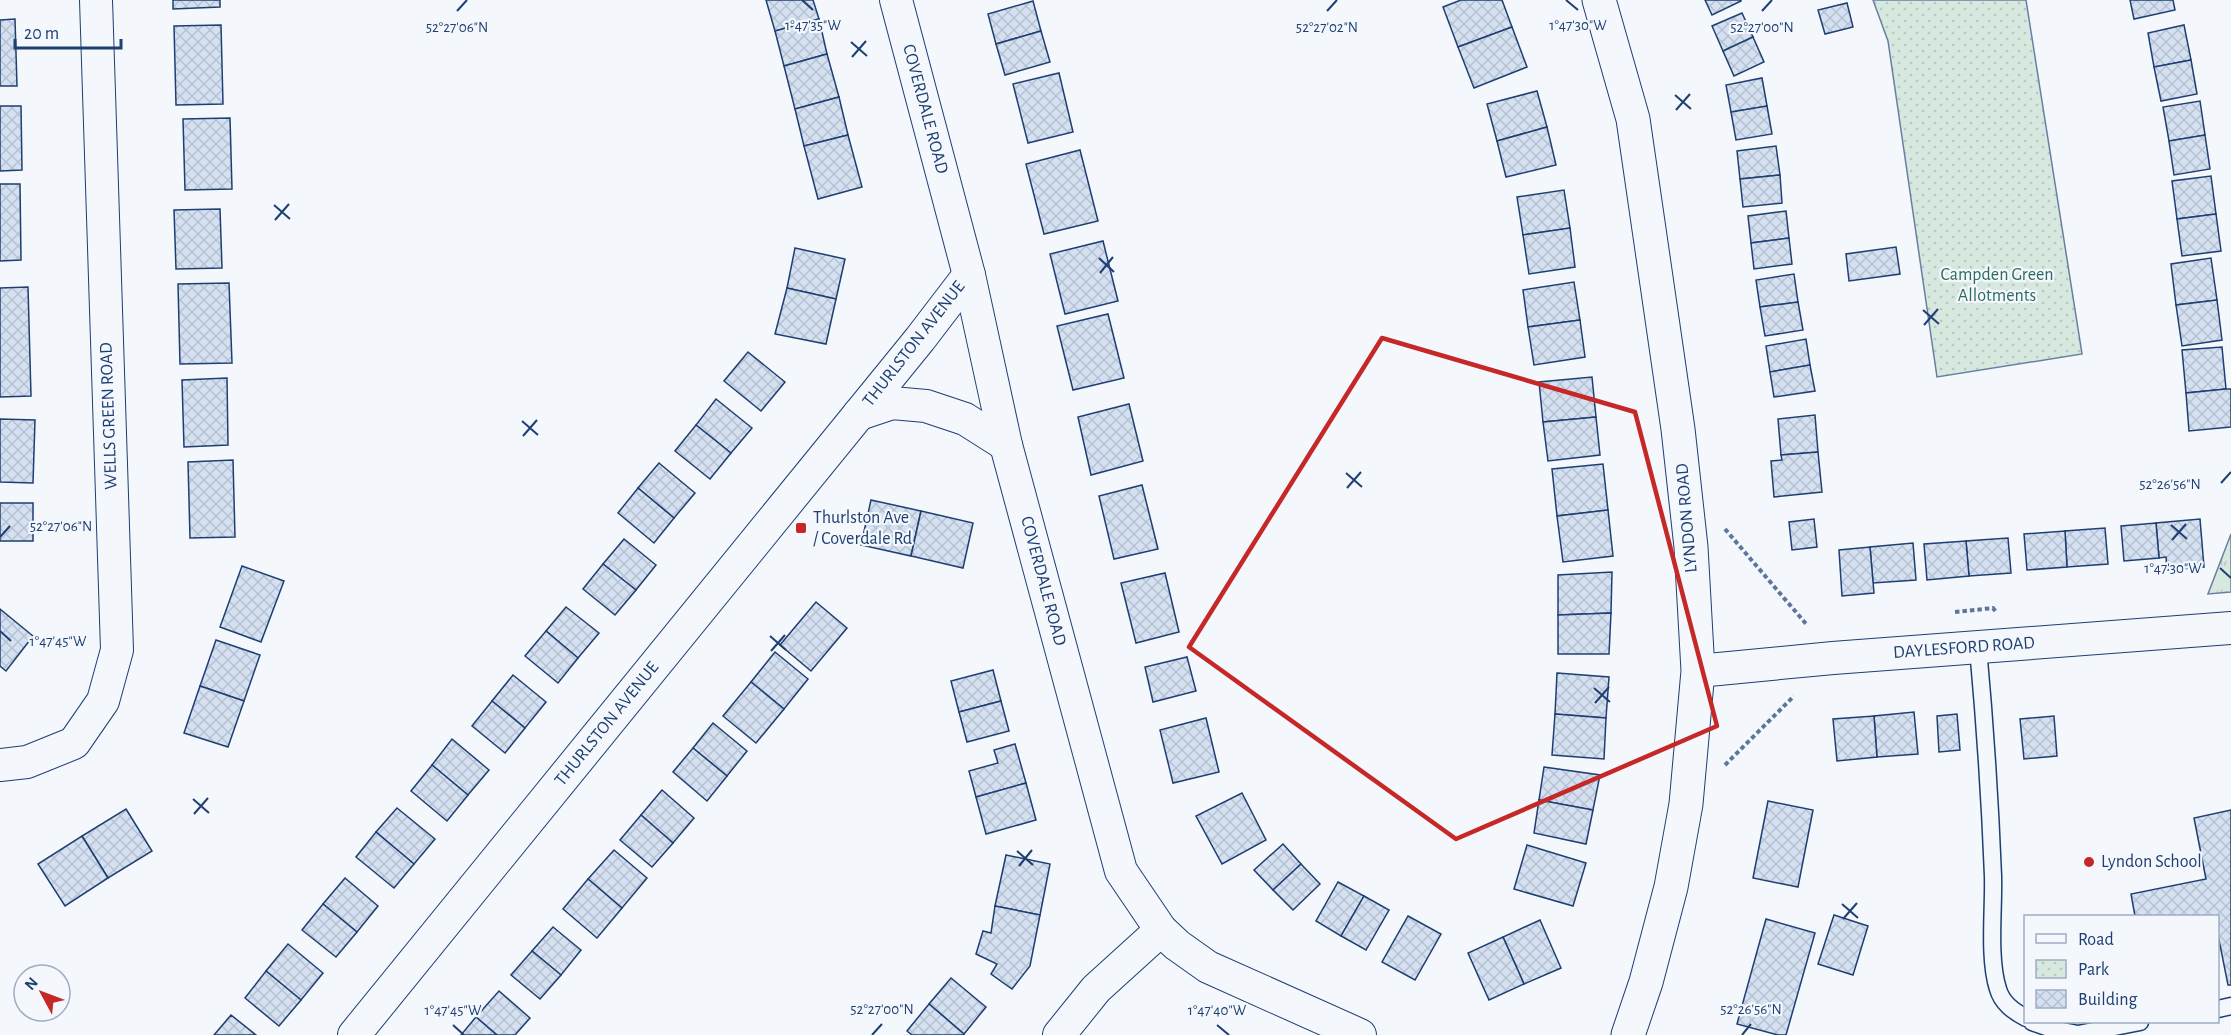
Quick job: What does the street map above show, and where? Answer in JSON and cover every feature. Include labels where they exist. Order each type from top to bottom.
[{"type":"street","name":"WELLS GREEN ROAD","points":[[0,765],[27,762],[74,743],[103,701],[117,650],[96,0]]},
{"type":"street","name":"COVERDALE ROAD","points":[[896,0],[969,275],[1006,445],[1121,871],[1161,930],[1177,945],[1208,967],[1360,1035]]},
{"type":"street","name":"LYNDON ROAD","points":[[1599,0],[1632,119],[1677,417],[1691,547],[1698,671],[1686,804],[1671,887],[1646,982],[1628,1035]]},
{"type":"street","name":"THURLSTON AVENUE","points":[[354,1035],[920,339],[969,275]]},
{"type":"street","name":"THURLSTON AVENUE","points":[[859,414],[892,403],[926,406],[965,419],[1006,445]]},
{"type":"street","name":"DAYLESFORD ROAD","points":[[1698,671],[1833,658],[2231,628]]},
{"type":"street","points":[[1059,1035],[1096,990],[1161,930]]},
{"type":"lane","points":[[1978,648],[1993,877],[1993,955],[1998,990],[2010,1009],[2024,1017]]},
{"type":"lane","points":[[2035,1023],[2079,1034],[2135,1023]]},
{"type":"path","points":[[1720,523],[1806,625],[1817,624]]},
{"type":"path","points":[[1947,613],[1994,608],[2020,644]]},
{"type":"path","points":[[1717,772],[1833,658]]},
{"type":"highlighted area","points":[[1382,338],[1635,412],[1717,726],[1456,839],[1189,647]]},
{"type":"green space","name":"Campden Green Allotments","points":[[1873,0],[2026,0],[2082,354],[1937,377],[1888,41]]},
{"type":"green space","points":[[2231,534],[2231,592],[2208,594]]},
{"type":"building","points":[[173,0],[220,0],[220,7],[173,9]]},
{"type":"building","points":[[766,0],[813,0],[819,19],[775,31]]},
{"type":"building","points":[[1461,0],[1502,0],[1512,27],[1458,47],[1443,7]]},
{"type":"building","points":[[1705,0],[1741,0],[1741,1],[1712,15]]},
{"type":"building","points":[[2130,0],[2173,0],[2175,10],[2134,19]]},
{"type":"building","points":[[1033,1],[1041,31],[996,44],[988,14]]},
{"type":"building","points":[[1847,3],[1853,27],[1825,34],[1818,10]]},
{"type":"building","points":[[1742,13],[1753,37],[1723,51],[1712,26]]},
{"type":"building","points":[[15,19],[17,86],[0,86],[0,20]]},
{"type":"building","points":[[819,19],[827,54],[784,66],[775,31]]},
{"type":"building","points":[[221,25],[223,104],[176,105],[174,26]]},
{"type":"building","points":[[2184,25],[2191,60],[2154,67],[2148,33]]},
{"type":"building","points":[[1512,27],[1527,67],[1474,88],[1458,47]]},
{"type":"building","points":[[1041,31],[1050,62],[1005,75],[996,44]]},
{"type":"building","points":[[1753,37],[1764,62],[1734,76],[1723,51]]},
{"type":"building","points":[[827,54],[839,97],[795,109],[784,66]]},
{"type":"building","points":[[2191,60],[2197,94],[2161,101],[2154,67]]},
{"type":"building","points":[[1059,73],[1073,132],[1028,143],[1013,84]]},
{"type":"building","points":[[1762,78],[1767,106],[1731,112],[1726,85]]},
{"type":"building","points":[[1537,91],[1547,127],[1497,141],[1487,104]]},
{"type":"building","points":[[839,97],[848,135],[804,146],[795,109]]},
{"type":"building","points":[[2200,101],[2205,135],[2169,141],[2163,107]]},
{"type":"building","points":[[0,106],[21,106],[22,170],[0,171]]},
{"type":"building","points":[[1767,106],[1772,134],[1736,140],[1731,112]]},
{"type":"building","points":[[230,118],[232,189],[185,190],[183,119]]},
{"type":"building","points":[[1547,127],[1556,165],[1506,177],[1497,141]]},
{"type":"building","points":[[848,135],[862,187],[818,199],[804,146]]},
{"type":"building","points":[[2205,135],[2210,169],[2174,175],[2169,141]]},
{"type":"building","points":[[1776,146],[1780,175],[1740,179],[1737,151]]},
{"type":"building","points":[[1080,150],[1098,221],[1044,234],[1026,164]]},
{"type":"building","points":[[1780,175],[1782,203],[1743,207],[1740,179]]},
{"type":"building","points":[[2211,176],[2216,214],[2177,219],[2172,181]]},
{"type":"building","points":[[0,184],[20,184],[21,260],[0,261]]},
{"type":"building","points":[[1564,190],[1570,228],[1523,235],[1517,197]]},
{"type":"building","points":[[220,209],[222,268],[176,269],[174,210]]},
{"type":"building","points":[[1786,211],[1789,238],[1751,243],[1748,216]]},
{"type":"building","points":[[2216,214],[2221,251],[2182,256],[2177,219]]},
{"type":"building","points":[[1570,228],[1575,267],[1529,274],[1523,235]]},
{"type":"building","points":[[1789,238],[1792,264],[1754,269],[1751,243]]},
{"type":"building","points":[[1103,241],[1118,301],[1065,314],[1050,254]]},
{"type":"building","points":[[1896,247],[1900,274],[1849,281],[1846,254]]},
{"type":"building","points":[[795,248],[845,259],[836,299],[787,288]]},
{"type":"building","points":[[2211,258],[2217,300],[2176,305],[2171,264]]},
{"type":"building","points":[[1794,274],[1798,302],[1760,307],[1756,280]]},
{"type":"building","points":[[1574,282],[1580,320],[1528,327],[1523,290]]},
{"type":"building","points":[[229,283],[232,363],[180,364],[178,284]]},
{"type":"building","points":[[28,287],[31,396],[0,397],[0,288]]},
{"type":"building","points":[[787,288],[836,299],[826,344],[775,334]]},
{"type":"building","points":[[2217,300],[2222,340],[2182,346],[2176,305]]},
{"type":"building","points":[[1798,302],[1803,330],[1765,336],[1760,307]]},
{"type":"building","points":[[1108,314],[1124,378],[1073,390],[1057,326]]},
{"type":"building","points":[[1580,320],[1585,357],[1534,365],[1528,327]]},
{"type":"building","points":[[1806,339],[1810,365],[1770,372],[1766,346]]},
{"type":"building","points":[[2222,347],[2226,389],[2186,393],[2182,350]]},
{"type":"building","points":[[748,352],[785,382],[761,411],[724,381]]},
{"type":"building","points":[[1810,365],[1815,391],[1774,397],[1770,372]]},
{"type":"building","points":[[1592,377],[1596,417],[1543,422],[1539,382]]},
{"type":"building","points":[[227,378],[228,445],[184,447],[182,380]]},
{"type":"building","points":[[2231,389],[2231,427],[2189,431],[2186,393]]},
{"type":"building","points":[[716,399],[752,428],[731,453],[696,425]]},
{"type":"building","points":[[1129,404],[1143,461],[1091,475],[1078,417]]},
{"type":"building","points":[[1815,415],[1818,452],[1781,455],[1778,419]]},
{"type":"building","points":[[1596,417],[1600,455],[1548,461],[1543,422]]},
{"type":"building","points":[[0,419],[35,420],[33,483],[0,482]]},
{"type":"building","points":[[696,425],[731,453],[710,479],[675,451]]},
{"type":"building","points":[[1818,452],[1822,492],[1774,497],[1771,461],[1782,460],[1781,455]]},
{"type":"building","points":[[233,460],[235,537],[190,538],[188,462]]},
{"type":"building","points":[[659,463],[695,493],[674,518],[638,488]]},
{"type":"building","points":[[1603,464],[1608,510],[1557,516],[1552,469]]},
{"type":"building","points":[[1142,485],[1158,549],[1114,559],[1099,496]]},
{"type":"building","points":[[638,488],[674,518],[654,543],[618,513]]},
{"type":"building","points":[[871,500],[921,511],[911,556],[861,545]]},
{"type":"building","points":[[0,503],[33,503],[33,541],[0,541]]},
{"type":"building","points":[[1608,510],[1613,556],[1563,562],[1557,516]]},
{"type":"building","points":[[921,511],[973,523],[963,568],[911,556]]},
{"type":"building","points":[[1814,519],[1817,547],[1792,550],[1789,522]]},
{"type":"building","points":[[2200,519],[2204,567],[2167,570],[2166,557],[2159,558],[2156,523]]},
{"type":"building","points":[[2156,523],[2159,558],[2124,561],[2121,526]]},
{"type":"building","points":[[2105,528],[2108,564],[2067,567],[2065,531]]},
{"type":"building","points":[[2065,531],[2067,567],[2027,570],[2024,534]]},
{"type":"building","points":[[2008,538],[2011,573],[1969,576],[1966,541]]},
{"type":"building","points":[[624,539],[656,565],[636,590],[603,564]]},
{"type":"building","points":[[1966,541],[1969,576],[1927,580],[1924,544]]},
{"type":"building","points":[[1913,543],[1916,580],[1873,583],[1870,547]]},
{"type":"building","points":[[1870,547],[1874,593],[1842,596],[1839,550]]},
{"type":"building","points":[[603,564],[636,590],[615,615],[583,589]]},
{"type":"building","points":[[242,566],[284,581],[261,642],[220,627]]},
{"type":"building","points":[[1612,572],[1611,613],[1558,615],[1558,575]]},
{"type":"building","points":[[1165,573],[1179,632],[1136,643],[1121,583]]},
{"type":"building","points":[[816,602],[847,628],[811,671],[780,645]]},
{"type":"building","points":[[566,607],[599,633],[578,658],[546,631]]},
{"type":"building","points":[[0,609],[33,636],[6,671],[0,666]]},
{"type":"building","points":[[1611,613],[1609,654],[1558,654],[1558,615]]},
{"type":"building","points":[[546,631],[578,658],[558,683],[525,656]]},
{"type":"building","points":[[216,640],[260,655],[244,701],[200,686]]},
{"type":"building","points":[[775,652],[808,679],[784,709],[751,682]]},
{"type":"building","points":[[1187,657],[1196,691],[1153,702],[1145,667]]},
{"type":"building","points":[[993,670],[1001,701],[959,712],[951,681]]},
{"type":"building","points":[[1557,673],[1609,677],[1606,718],[1555,714]]},
{"type":"building","points":[[513,675],[546,702],[525,728],[492,701]]},
{"type":"building","points":[[751,682],[784,709],[756,743],[723,716]]},
{"type":"building","points":[[200,686],[244,701],[228,747],[184,733]]},
{"type":"building","points":[[492,701],[525,728],[505,753],[472,726]]},
{"type":"building","points":[[1001,701],[1009,731],[967,742],[959,712]]},
{"type":"building","points":[[1914,712],[1918,754],[1877,757],[1874,716]]},
{"type":"building","points":[[1555,714],[1606,718],[1604,759],[1552,755]]},
{"type":"building","points":[[1957,714],[1960,750],[1939,752],[1937,716]]},
{"type":"building","points":[[1874,716],[1877,757],[1837,761],[1833,719]]},
{"type":"building","points":[[2054,716],[2057,756],[2024,759],[2020,719]]},
{"type":"building","points":[[1206,718],[1219,772],[1173,783],[1160,730]]},
{"type":"building","points":[[713,723],[747,751],[727,776],[693,748]]},
{"type":"building","points":[[452,739],[489,770],[468,795],[432,765]]},
{"type":"building","points":[[1015,744],[1026,783],[976,797],[969,771],[998,763],[994,750]]},
{"type":"building","points":[[693,748],[727,776],[707,801],[673,772]]},
{"type":"building","points":[[432,765],[468,795],[447,821],[411,791]]},
{"type":"building","points":[[1544,767],[1600,775],[1593,810],[1539,800]]},
{"type":"building","points":[[1026,783],[1036,820],[986,834],[976,797]]},
{"type":"building","points":[[662,790],[694,818],[673,843],[641,815]]},
{"type":"building","points":[[1242,793],[1266,840],[1222,864],[1196,816]]},
{"type":"building","points":[[1539,800],[1593,810],[1586,844],[1534,833]]},
{"type":"building","points":[[1768,801],[1813,810],[1798,887],[1753,878]]},
{"type":"building","points":[[397,808],[435,839],[414,864],[376,832]]},
{"type":"building","points":[[126,809],[152,851],[108,878],[82,836]]},
{"type":"building","points":[[2231,810],[2231,985],[2228,985],[2219,940],[2219,915],[2135,915],[2131,894],[2206,879],[2194,818]]},
{"type":"building","points":[[641,815],[673,843],[652,867],[620,840]]},
{"type":"building","points":[[376,832],[414,864],[394,888],[356,857]]},
{"type":"building","points":[[82,836],[108,878],[65,906],[38,864]]},
{"type":"building","points":[[1283,844],[1301,864],[1273,890],[1254,870]]},
{"type":"building","points":[[1527,845],[1586,863],[1573,906],[1514,889]]},
{"type":"building","points":[[614,850],[647,878],[622,908],[588,879]]},
{"type":"building","points":[[1006,855],[1050,864],[1040,915],[995,906]]},
{"type":"building","points":[[1301,864],[1320,884],[1293,910],[1273,890]]},
{"type":"building","points":[[345,878],[378,906],[357,932],[323,904]]},
{"type":"building","points":[[588,879],[622,908],[597,938],[563,909]]},
{"type":"building","points":[[1338,882],[1364,896],[1341,936],[1316,921]]},
{"type":"building","points":[[1364,896],[1389,910],[1366,950],[1341,936]]},
{"type":"building","points":[[323,904],[357,932],[336,957],[302,930]]},
{"type":"building","points":[[995,906],[1040,915],[1030,966],[1012,989],[991,974],[997,964],[976,954],[983,931],[991,933]]},
{"type":"building","points":[[1834,915],[1868,926],[1853,975],[1818,964]]},
{"type":"building","points":[[1408,916],[1441,934],[1415,980],[1382,962]]},
{"type":"building","points":[[1766,919],[1815,933],[1786,1035],[1737,1024]]},
{"type":"building","points":[[1540,920],[1561,968],[1524,984],[1503,937]]},
{"type":"building","points":[[553,927],[581,950],[561,975],[532,951]]},
{"type":"building","points":[[1503,937],[1524,984],[1489,1000],[1468,953]]},
{"type":"building","points":[[288,944],[323,973],[301,1000],[266,971]]},
{"type":"building","points":[[532,951],[561,975],[540,999],[511,975]]},
{"type":"building","points":[[266,971],[301,1000],[279,1026],[245,998]]},
{"type":"building","points":[[951,978],[986,1007],[964,1034],[929,1004]]},
{"type":"building","points":[[499,991],[530,1018],[515,1035],[497,1035],[476,1017]]},
{"type":"building","points":[[929,1004],[964,1034],[912,1035],[907,1031]]},
{"type":"building","points":[[231,1015],[256,1035],[214,1035]]},
{"type":"building","points":[[476,1017],[497,1035],[461,1035]]},
{"type":"place","name":"Thurlston Ave / Coverdale Rd","points":[[801,528]]},
{"type":"place","name":"Lyndon School","points":[[2089,862]]}]
